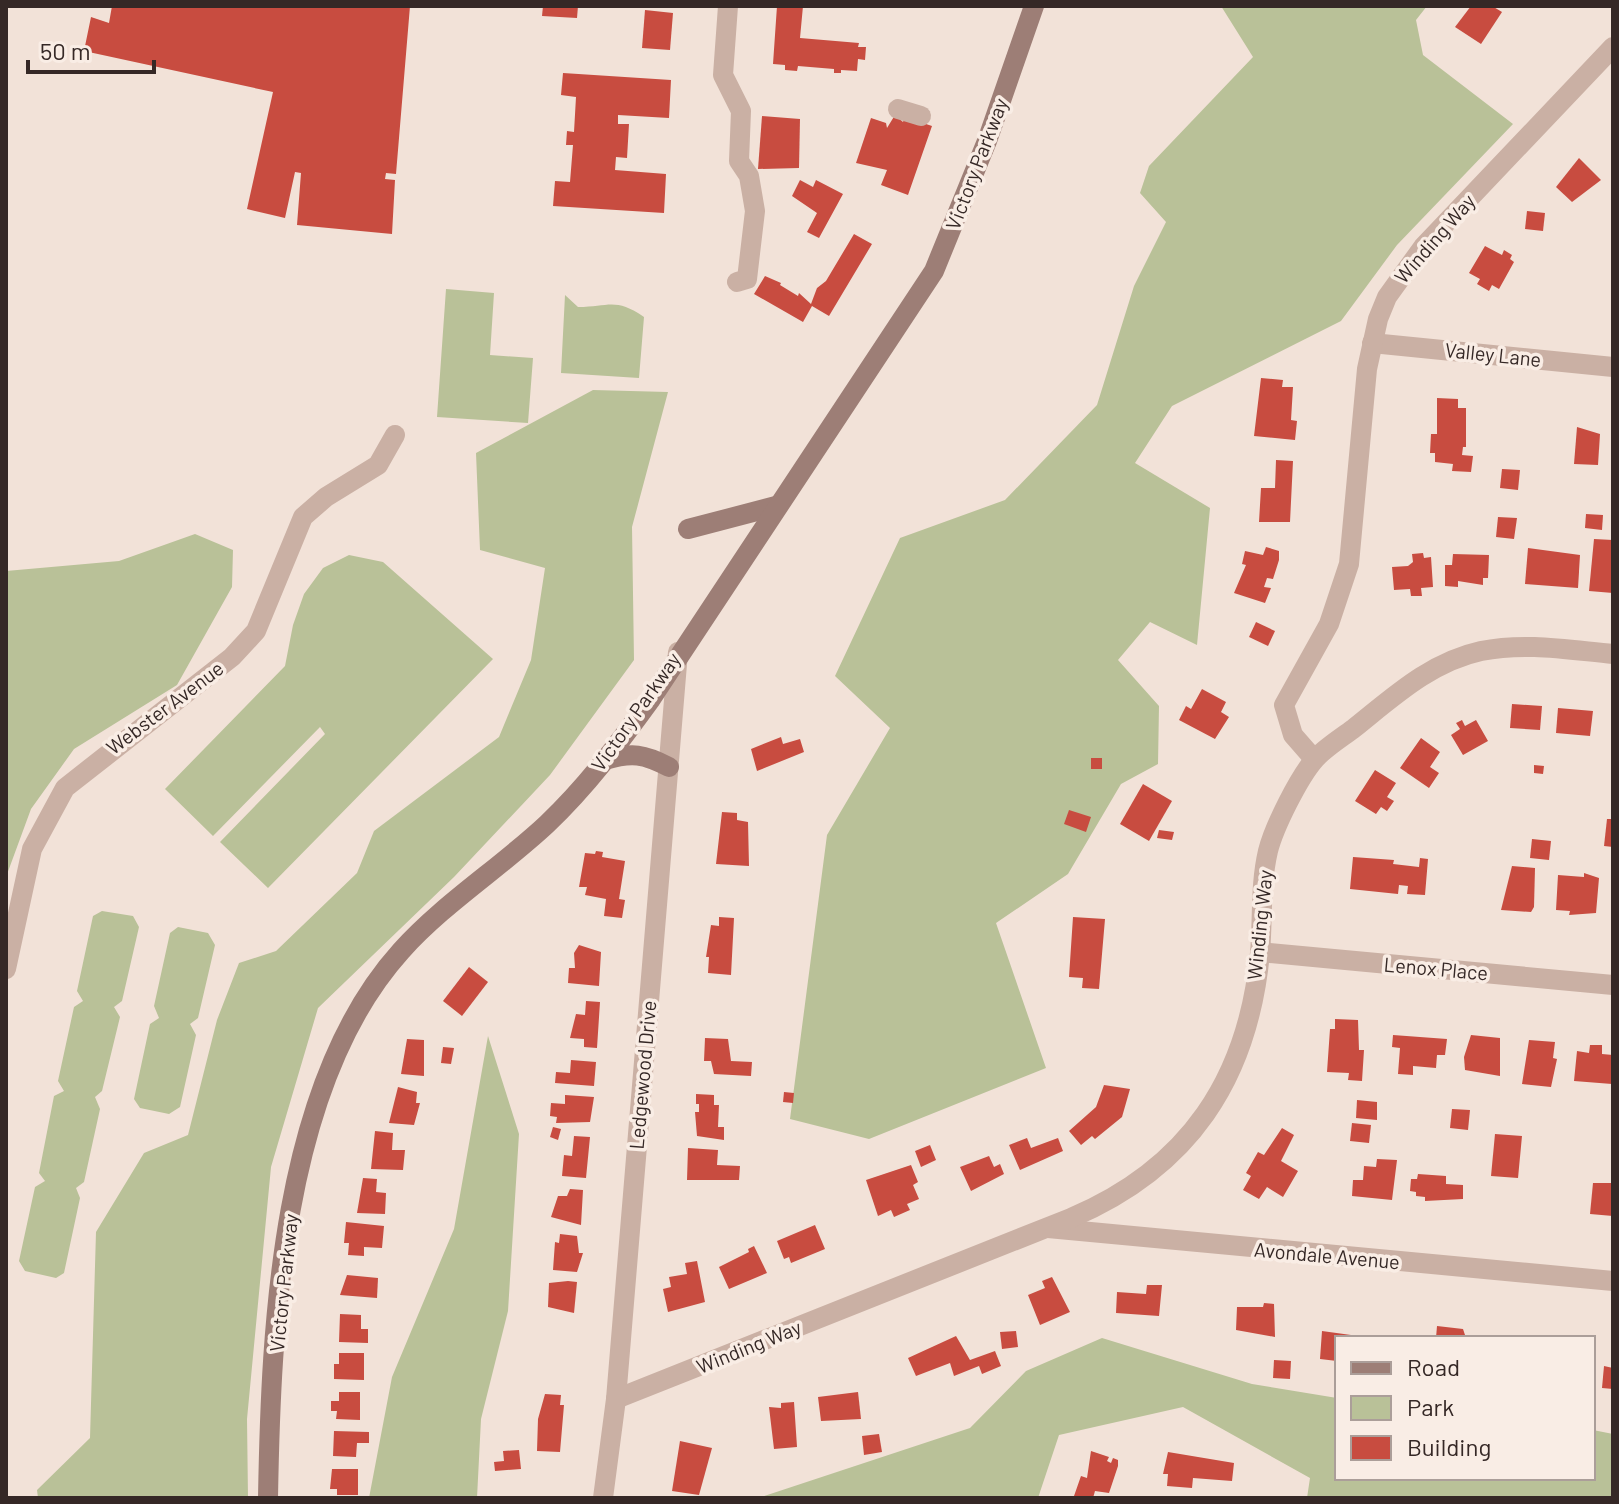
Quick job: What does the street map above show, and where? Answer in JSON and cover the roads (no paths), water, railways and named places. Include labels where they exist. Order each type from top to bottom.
[{"type":"street","points":[[728,6],[723,75],[741,111],[739,161],[749,176],[755,211],[751,264],[747,279],[737,282]]},
{"type":"street","name":"Victory Parkway","points":[[268,1498],[269,1442],[286,1229],[318,1100],[340,1040],[365,996],[403,948],[547,824],[605,760],[651,699],[678,652],[934,271],[964,200],[1034,6]]},
{"type":"street","name":"Winding Way","points":[[616,1399],[1100,1206],[1128,1190],[1164,1161],[1197,1127],[1215,1102],[1245,1038],[1260,952],[1261,901],[1269,847],[1314,759],[1293,735],[1284,705],[1329,624],[1349,564],[1367,369],[1387,297],[1423,247],[1613,47]]},
{"type":"street","points":[[898,109],[921,116]]},
{"type":"street","name":"Valley Lane","points":[[1372,343],[1613,367]]},
{"type":"street","name":"Webster Avenue","points":[[6,969],[32,849],[65,788],[232,657],[261,621],[303,517],[326,497],[378,465],[395,435]]},
{"type":"street","points":[[688,529],[776,506]]},
{"type":"street","points":[[1314,759],[1408,685],[1456,659],[1520,646],[1613,654]]},
{"type":"street","name":"Ledgewood Drive","points":[[603,1498],[616,1399],[678,652]]},
{"type":"street","points":[[605,760],[625,754],[644,754],[669,767]]},
{"type":"street","name":"Lenox Place","points":[[1260,952],[1613,985]]},
{"type":"street","name":"Avondale Avenue","points":[[1042,1227],[1613,1281]]}]
